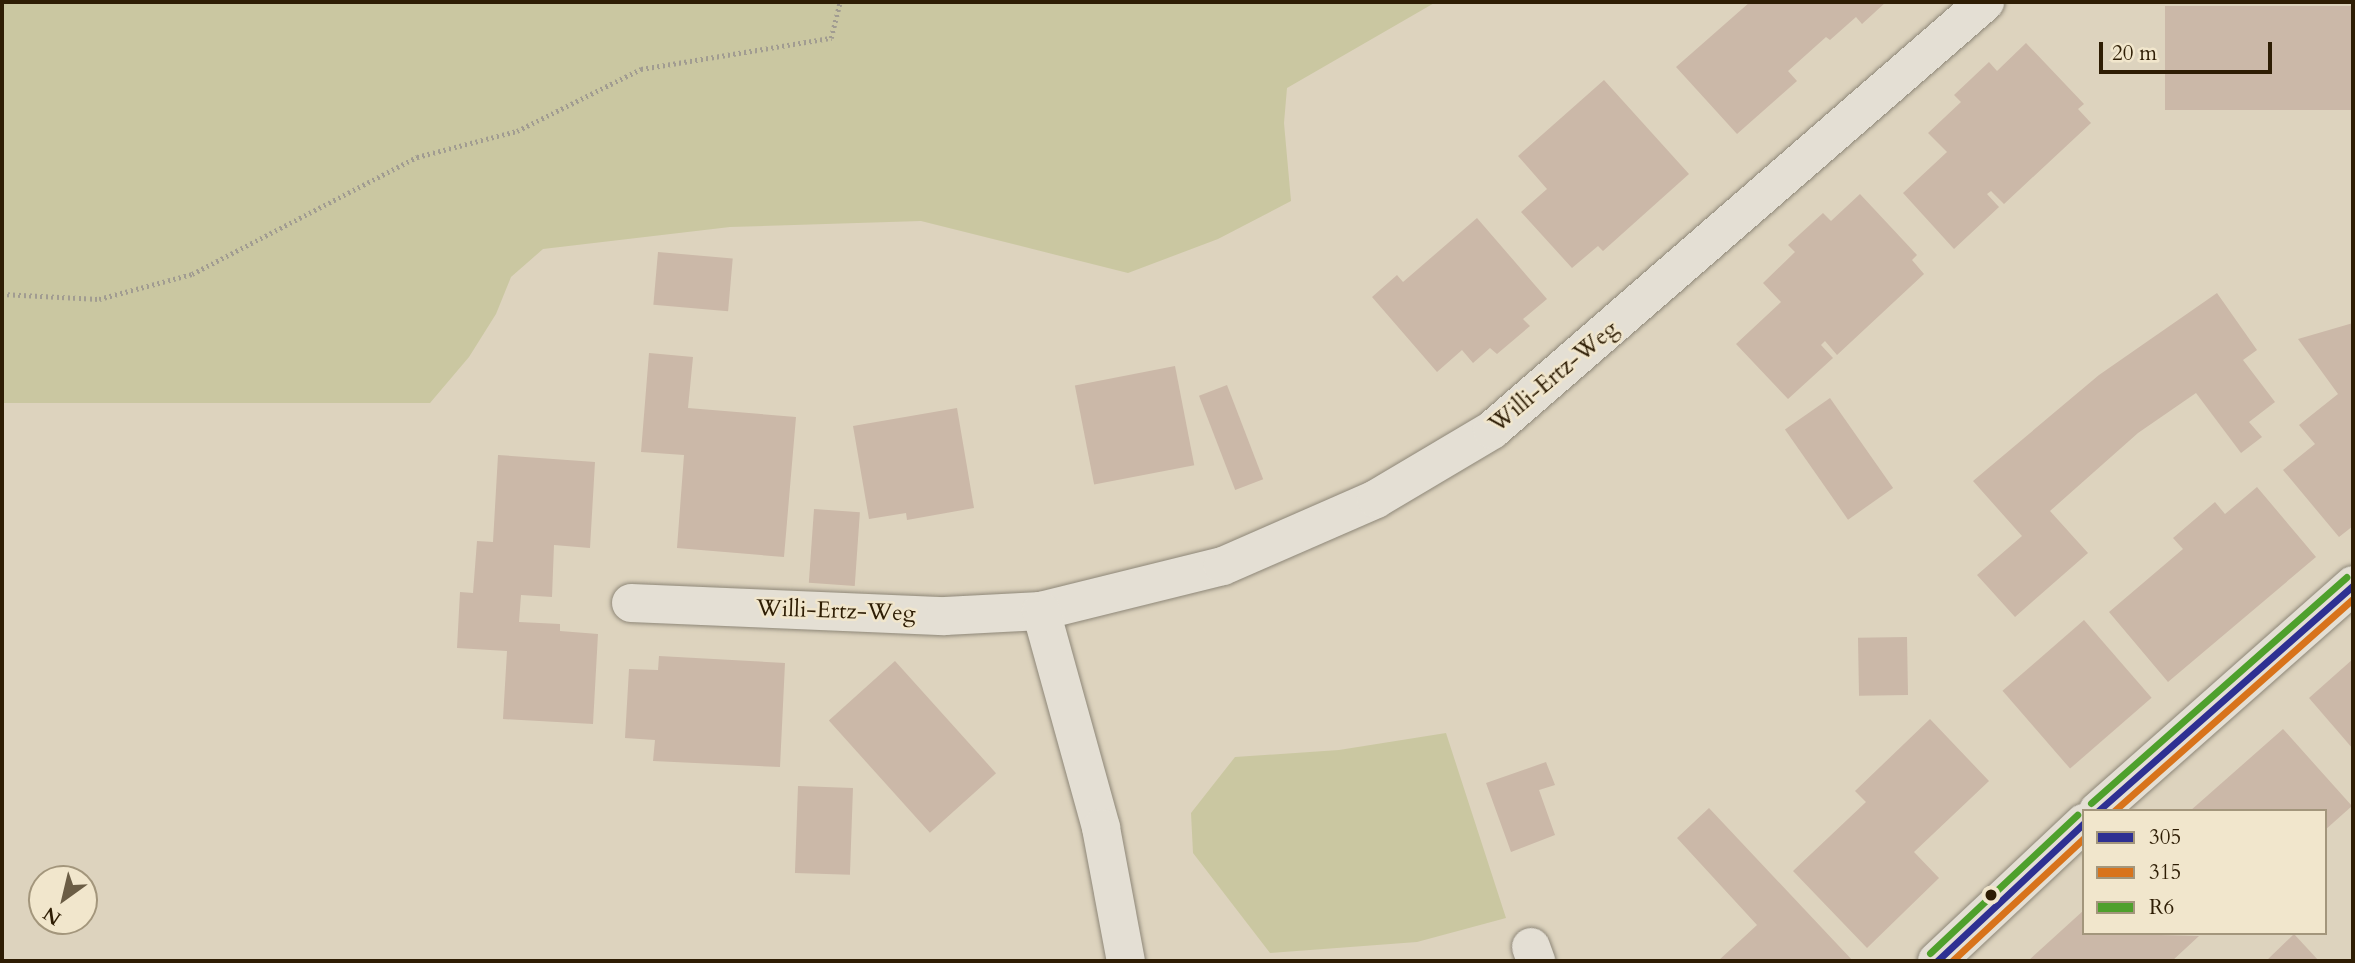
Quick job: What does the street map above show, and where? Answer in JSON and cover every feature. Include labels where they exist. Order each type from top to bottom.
[{"type":"street","name":"Willi-Ertz-Weg","points":[[631,603],[945,616],[1041,611],[1223,566],[1376,499],[1492,430],[1985,2]]},
{"type":"street","points":[[2100,809],[2353,585]]},
{"type":"street","points":[[1041,611],[1101,828],[1126,961]]},
{"type":"street","points":[[1937,961],[2082,825]]},
{"type":"path","points":[[2,294],[99,299],[192,274],[417,157],[517,131],[642,69],[831,38],[840,2]]},
{"type":"shaded area","points":[[2,2],[1436,2],[1287,88],[1284,123],[1291,201],[1218,239],[1128,273],[921,221],[730,227],[543,249],[511,277],[496,314],[469,357],[430,403],[2,403]]},
{"type":"shaded area","points":[[1446,733],[1506,918],[1417,942],[1270,953],[1193,853],[1191,813],[1235,757],[1339,750]]},
{"type":"building","points":[[1750,2],[1886,2],[1862,24],[1856,17],[1830,40],[1826,37],[1788,71],[1797,81],[1737,134],[1676,67]]},
{"type":"building","points":[[2165,6],[2353,6],[2353,110],[2165,110]]},
{"type":"building","points":[[2026,43],[2084,104],[2078,109],[2091,123],[2004,204],[1991,191],[1987,194],[1999,207],[1954,249],[1903,193],[1947,152],[1928,133],[1961,102],[1954,95],[1989,62],[1997,71]]},
{"type":"building","points":[[1604,80],[1689,174],[1603,251],[1598,246],[1572,268],[1521,212],[1547,189],[1518,156]]},
{"type":"building","points":[[1860,194],[1917,255],[1912,260],[1924,274],[1837,355],[1825,341],[1821,345],[1833,358],[1788,399],[1736,344],[1781,302],[1763,283],[1795,252],[1788,245],[1823,213],[1831,221]]},
{"type":"building","points":[[1477,218],[1547,299],[1523,319],[1530,326],[1497,354],[1490,348],[1473,363],[1462,350],[1437,372],[1372,297],[1397,275],[1403,282]]},
{"type":"building","points":[[658,252],[733,259],[728,311],[653,305]]},
{"type":"building","points":[[2217,293],[2257,350],[2243,360],[2275,402],[2249,422],[2262,437],[2241,453],[2196,393],[2138,433],[2050,511],[2088,553],[2015,617],[1977,575],[2022,536],[1973,481],[2099,375]]},
{"type":"building","points":[[2353,323],[2353,526],[2339,537],[2283,470],[2315,444],[2299,425],[2338,394],[2298,339]]},
{"type":"building","points":[[649,353],[693,357],[688,408],[796,417],[784,557],[677,548],[684,455],[641,452]]},
{"type":"building","points":[[1175,366],[1194,465],[1094,485],[1075,385]]},
{"type":"building","points":[[1227,385],[1263,479],[1235,490],[1199,396]]},
{"type":"building","points":[[1830,398],[1893,488],[1848,520],[1785,430]]},
{"type":"building","points":[[957,408],[974,508],[907,520],[906,513],[869,519],[853,426]]},
{"type":"building","points":[[498,455],[595,462],[590,548],[554,545],[552,597],[521,595],[519,622],[560,624],[560,631],[598,634],[593,724],[503,719],[507,651],[457,648],[460,592],[473,593],[477,541],[493,542]]},
{"type":"building","points":[[2257,487],[2316,557],[2168,682],[2109,612],[2183,549],[2173,538],[2215,502],[2225,514]]},
{"type":"building","points":[[814,509],[860,512],[855,586],[809,583]]},
{"type":"building","points":[[2084,620],[2152,698],[2070,769],[2002,691]]},
{"type":"building","points":[[1907,637],[1908,695],[1859,696],[1858,638]]},
{"type":"building","points":[[659,656],[785,663],[780,767],[653,761],[655,740],[625,738],[629,669],[658,670]]},
{"type":"building","points":[[2353,659],[2353,749],[2309,698]]},
{"type":"building","points":[[895,661],[996,773],[930,833],[829,721]]},
{"type":"building","points":[[1930,719],[1989,781],[1914,852],[1939,878],[1867,948],[1793,871],[1866,802],[1855,791]]},
{"type":"building","points":[[2283,729],[2352,806],[2327,828],[2327,809],[2192,809]]},
{"type":"building","points":[[1546,762],[1555,785],[1539,790],[1555,835],[1511,852],[1486,783]]},
{"type":"building","points":[[798,786],[853,788],[850,875],[795,873]]},
{"type":"building","points":[[1709,808],[1853,961],[1718,961],[1757,925],[1677,838]]},
{"type":"building","points":[[2082,912],[2082,935],[2199,936],[2172,961],[2028,961]]},
{"type":"building","points":[[2295,935],[2319,961],[2266,961]]},
{"type":"transit line","name":"R6","points":[[2091,803],[2346,577]]},
{"type":"transit line","name":"305","points":[[2100,809],[2353,585]]},
{"type":"transit line","name":"315","points":[[2116,809],[2353,599]]},
{"type":"transit line","name":"R6","points":[[1930,953],[2077,815]]},
{"type":"transit line","name":"305","points":[[1937,961],[2082,825]]},
{"type":"transit line","name":"315","points":[[1952,961],[2082,840]]}]
